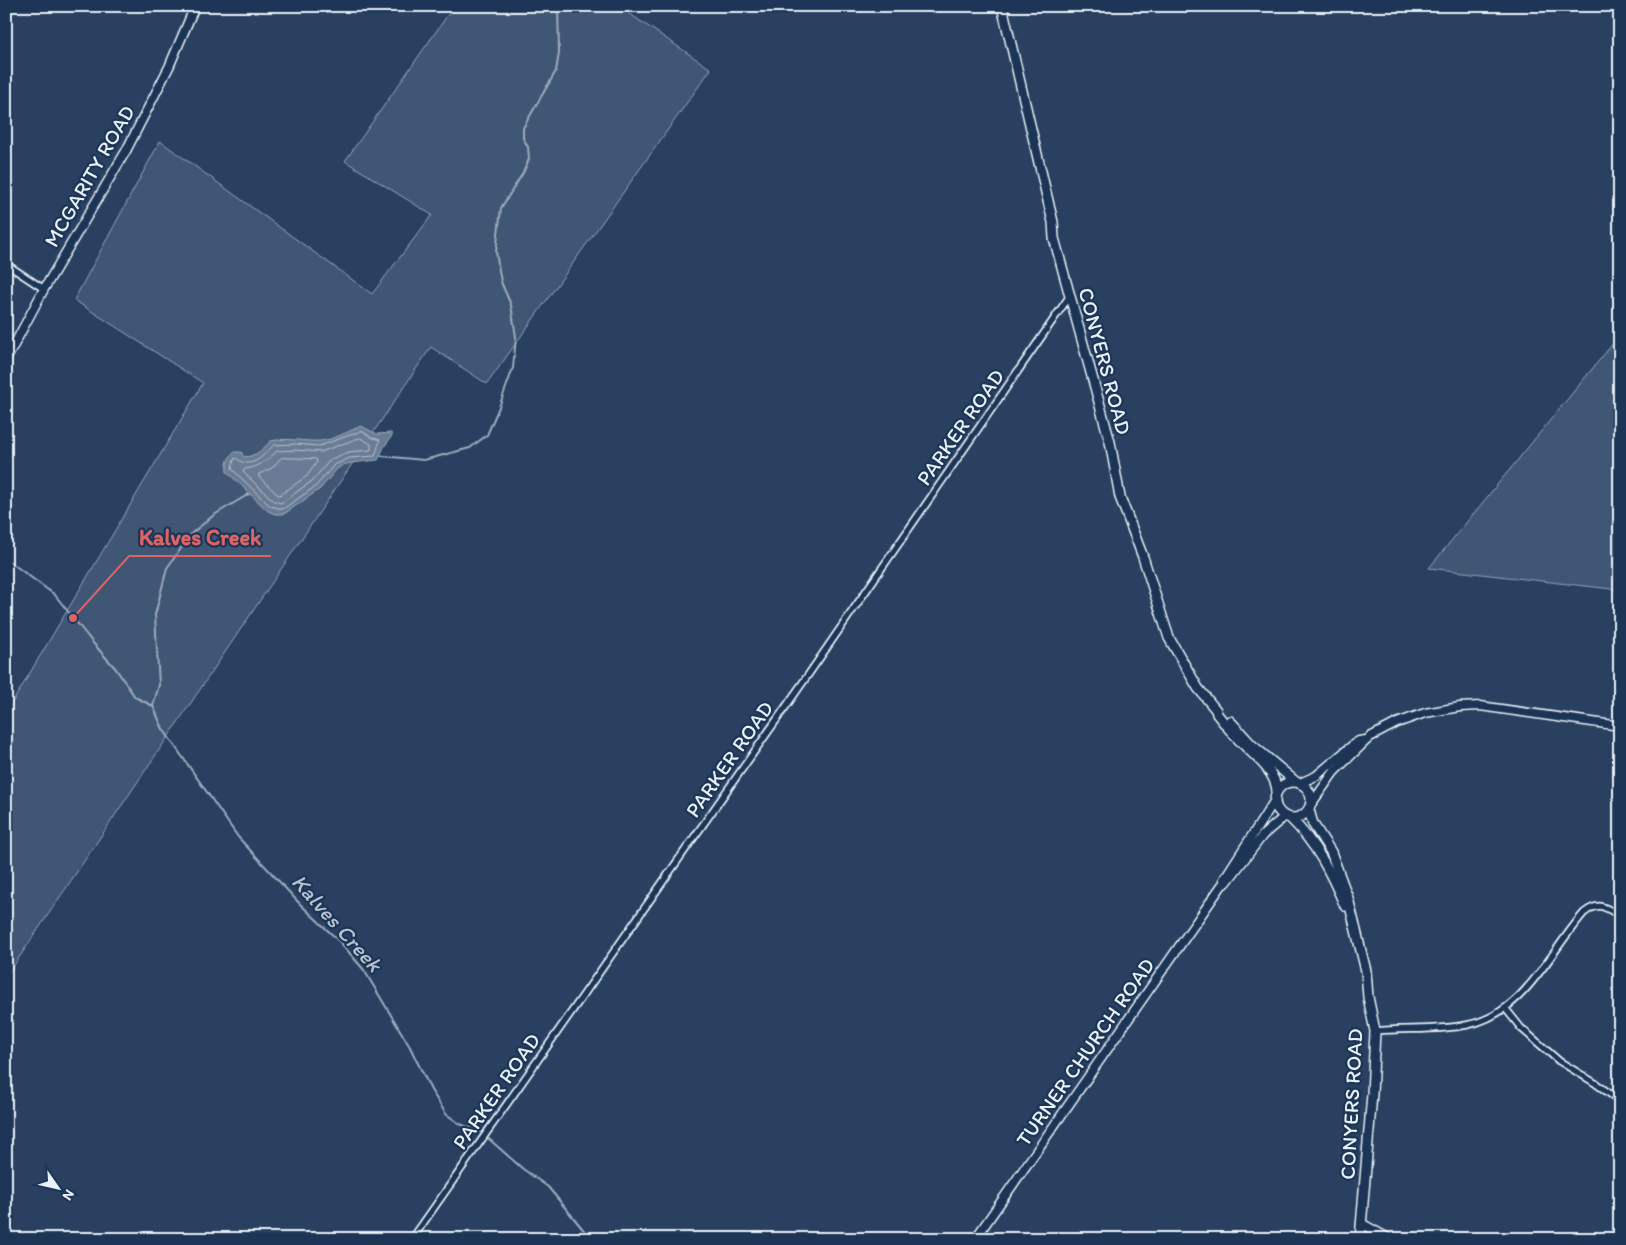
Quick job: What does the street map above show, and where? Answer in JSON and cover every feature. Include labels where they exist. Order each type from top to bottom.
[{"type":"main road","name":"CONYERS ROAD","points":[[1002,6],[1069,297],[1110,442],[1120,496],[1143,557],[1169,638],[1198,688],[1216,710],[1217,714],[1269,771],[1275,780],[1276,795]]},
{"type":"main road","name":"CONYERS ROAD","points":[[1216,710],[1252,745],[1298,782]]},
{"type":"main road","points":[[1298,782],[1309,791],[1310,806],[1300,817],[1287,817],[1276,808],[1276,795],[1285,783],[1298,782]]},
{"type":"main road","name":"CONYERS ROAD","points":[[1310,806],[1313,824],[1338,868],[1351,908],[1350,913]]},
{"type":"main road","name":"CONYERS ROAD","points":[[1287,817],[1307,836],[1321,856],[1350,913],[1366,971],[1368,998],[1375,1031],[1372,1094],[1360,1239]]},
{"type":"street","name":"MCGARITY ROAD","points":[[6,360],[44,289],[126,151],[169,68],[195,6]]},
{"type":"street","points":[[6,264],[44,289]]},
{"type":"street","name":"PARKER ROAD","points":[[412,1239],[806,678],[1069,297]]},
{"type":"street","points":[[1310,806],[1334,772],[1366,740],[1397,723],[1412,718],[1460,707],[1480,706],[1620,726]]},
{"type":"street","points":[[1298,782],[1316,776],[1354,744],[1366,740]]},
{"type":"street","name":"TURNER CHURCH ROAD","points":[[975,1239],[1222,885],[1223,880],[1276,795]]},
{"type":"street","name":"TURNER CHURCH ROAD","points":[[1222,885],[1227,882],[1263,835],[1287,817]]},
{"type":"street","points":[[1375,1031],[1467,1025],[1486,1018],[1505,1008],[1521,994],[1584,913],[1592,907],[1600,905],[1620,916]]},
{"type":"street","points":[[1505,1008],[1521,1028],[1559,1061],[1620,1101]]},
{"type":"street","points":[[1361,1223],[1390,1239]]},
{"type":"shaded area","points":[[454,6],[618,6],[711,69],[487,384],[431,347],[8,974],[6,973],[6,713],[203,383],[74,300],[160,141],[372,294],[432,215],[345,161]]},
{"type":"shaded area","points":[[1620,335],[1620,590],[1429,568]]},
{"type":"water","points":[[361,426],[377,434],[391,433],[392,436],[378,460],[343,465],[337,469],[320,489],[284,514],[275,514],[268,511],[227,472],[228,460],[235,452],[241,452],[244,457],[249,456],[259,452],[271,441],[283,439],[325,440]]},
{"type":"waterway","points":[[381,456],[424,460],[470,448],[487,435],[499,407],[513,368],[516,337],[511,305],[501,282],[496,252],[501,208],[523,173],[529,159],[528,147],[523,138],[523,128],[556,71],[559,53],[558,6]]},
{"type":"waterway","points":[[153,706],[159,685],[155,615],[167,568],[192,533],[214,515],[249,494]]},
{"type":"waterway","name":"Kalves Creek","points":[[6,559],[55,595],[116,669],[135,697],[153,706],[163,729],[238,837],[300,904],[341,943],[364,970],[410,1047],[431,1090],[446,1114],[460,1124],[481,1132]]},
{"type":"waterway","name":"Kalves Creek","points":[[489,1139],[523,1169],[548,1187],[591,1239]]},
{"type":"place","name":"Kalves Creek","points":[[73,618]]}]
